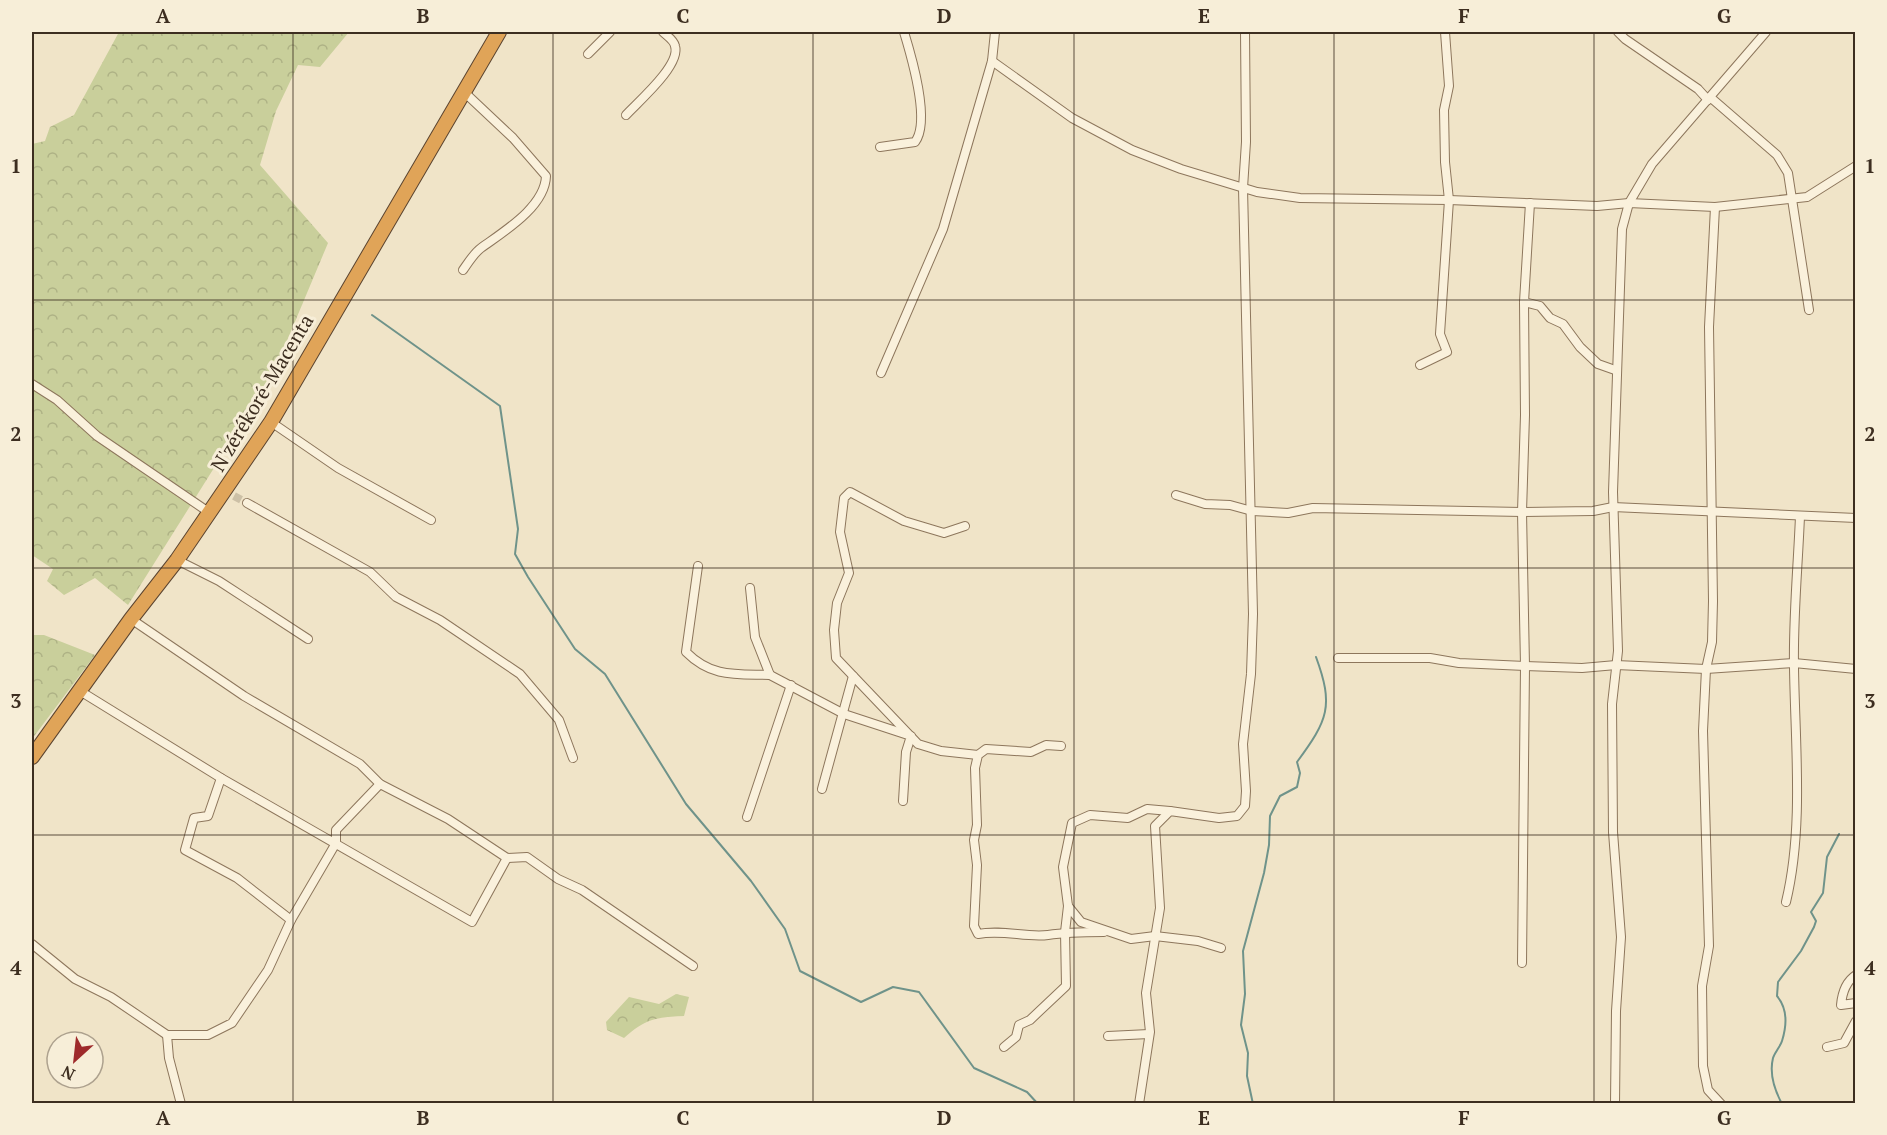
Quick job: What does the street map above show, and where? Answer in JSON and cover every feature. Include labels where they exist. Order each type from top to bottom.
[{"type":"highway","name":"N'zérékoré-Macenta","points":[[32,757],[210,513],[230,493],[462,90],[499,32]]},
{"type":"street","points":[[588,54],[610,32]]},
{"type":"street","points":[[626,115],[672,66],[676,54],[675,44],[663,32]]},
{"type":"street","points":[[880,147],[915,142],[920,131],[916,70],[904,32]]},
{"type":"street","points":[[881,373],[943,229],[992,61],[995,32]]},
{"type":"street","points":[[1004,1047],[1016,1037],[1019,1025],[1030,1020],[1066,986],[1065,932],[1068,906],[1063,867],[1072,823],[1090,815],[1128,818],[1147,808],[1219,818],[1237,816],[1245,806],[1243,744],[1252,662],[1252,511],[1247,418],[1244,188],[1245,32]]},
{"type":"street","points":[[1420,365],[1447,352],[1440,334],[1449,200],[1445,162],[1444,110],[1449,86],[1445,32]]},
{"type":"street","points":[[1618,32],[1698,89],[1777,155],[1788,172],[1797,244],[1809,310]]},
{"type":"street","points":[[1615,1104],[1620,937],[1613,832],[1612,704],[1616,665],[1617,598],[1613,507],[1617,427],[1615,370],[1622,229],[1629,203],[1652,164],[1766,32]]},
{"type":"street","points":[[992,61],[1072,118],[1132,150],[1181,169],[1244,188],[1300,198],[1449,200],[1597,206],[1629,203],[1715,207],[1807,197],[1856,166]]},
{"type":"street","points":[[462,90],[513,138],[546,176],[546,187],[518,220],[504,234],[479,249],[463,270]]},
{"type":"street","points":[[1522,963],[1525,666],[1522,512],[1525,415],[1524,302],[1530,203]]},
{"type":"street","points":[[1715,207],[1709,338],[1709,442],[1713,513],[1712,642],[1706,669],[1702,731],[1709,946],[1702,986],[1703,1066],[1708,1090],[1721,1104]]},
{"type":"street","points":[[1524,302],[1540,306],[1551,318],[1563,324],[1580,347],[1598,364],[1615,370]]},
{"type":"street","points":[[32,384],[57,400],[97,436],[210,513]]},
{"type":"street","points":[[271,422],[338,468],[431,520]]},
{"type":"street","points":[[965,526],[945,533],[904,521],[850,492],[844,498],[840,532],[849,573],[837,603],[834,630],[836,658],[918,744],[941,751],[978,755]]},
{"type":"street","points":[[1176,495],[1205,504],[1252,511],[1288,513],[1313,508],[1522,512],[1593,511],[1613,507],[1856,518]]},
{"type":"street","points":[[247,503],[370,572],[396,597],[440,620],[520,674],[559,720],[573,758]]},
{"type":"street","points":[[1786,902],[1793,873],[1796,781],[1794,663],[1800,516]]},
{"type":"street","points":[[177,560],[219,581],[308,639]]},
{"type":"street","points":[[698,566],[686,652],[699,665],[718,673],[770,675],[844,714],[911,736]]},
{"type":"street","points":[[750,588],[755,637],[770,675]]},
{"type":"street","points":[[131,620],[244,696],[360,764],[380,784],[448,819],[507,858],[527,857],[558,879],[582,890],[693,966]]},
{"type":"street","points":[[1338,658],[1430,658],[1459,663],[1582,668],[1616,665],[1706,669],[1794,663],[1856,669]]},
{"type":"street","points":[[822,789],[853,676]]},
{"type":"street","points":[[747,817],[791,685]]},
{"type":"street","points":[[80,691],[221,778],[472,922],[507,858]]},
{"type":"street","points":[[903,801],[906,752],[911,736]]},
{"type":"street","points":[[1061,746],[1046,745],[1031,752],[986,749],[978,755],[975,768],[974,840],[977,865],[974,926],[978,934],[1010,932],[1048,935],[1065,932],[1104,932]]},
{"type":"street","points":[[221,778],[208,816],[194,818],[185,850],[237,878],[291,920]]},
{"type":"street","points":[[32,944],[75,979],[111,997],[167,1035],[208,1035],[232,1023],[268,970],[291,920],[336,843],[336,830],[380,784]]},
{"type":"street","points":[[1139,1104],[1149,1035],[1146,993],[1160,908],[1155,826],[1170,811]]},
{"type":"street","points":[[1068,906],[1081,922],[1104,932],[1131,939],[1155,936],[1198,941],[1221,948]]},
{"type":"street","points":[[1856,975],[1851,978],[1842,994],[1842,1005],[1856,1003]]},
{"type":"street","points":[[1827,1047],[1844,1043],[1856,1021]]},
{"type":"street","points":[[167,1035],[169,1058],[181,1104]]},
{"type":"street","points":[[1108,1036],[1149,1035]]},
{"type":"green space","points":[[119,32],[349,32],[320,67],[298,65],[276,111],[260,165],[328,243],[273,374],[128,605],[95,578],[64,595],[47,581],[53,569],[32,555],[32,144],[45,141],[50,127],[74,115]]},
{"type":"green space","points":[[32,635],[44,635],[95,655],[32,739]]},
{"type":"green space","points":[[676,994],[689,997],[684,1016],[651,1020],[624,1038],[607,1030],[606,1022],[629,997],[659,1004]]},
{"type":"waterway","points":[[372,315],[500,406],[518,529],[515,554],[575,649],[605,674],[686,804],[751,881],[785,929],[800,971],[861,1002],[893,987],[919,992],[974,1068],[1027,1092],[1038,1104]]},
{"type":"waterway","points":[[1253,1104],[1247,1076],[1248,1053],[1241,1025],[1245,994],[1243,951],[1264,873],[1269,845],[1270,816],[1280,796],[1297,787],[1300,773],[1297,762],[1316,735],[1325,712],[1325,688],[1316,657]]},
{"type":"waterway","points":[[1782,1104],[1772,1076],[1773,1058],[1782,1041],[1786,1023],[1785,1012],[1777,996],[1778,982],[1801,951],[1814,927],[1816,921],[1811,912],[1823,893],[1827,857],[1839,834]]},
{"type":"tunnel","points":[[234,496],[247,503]]}]
